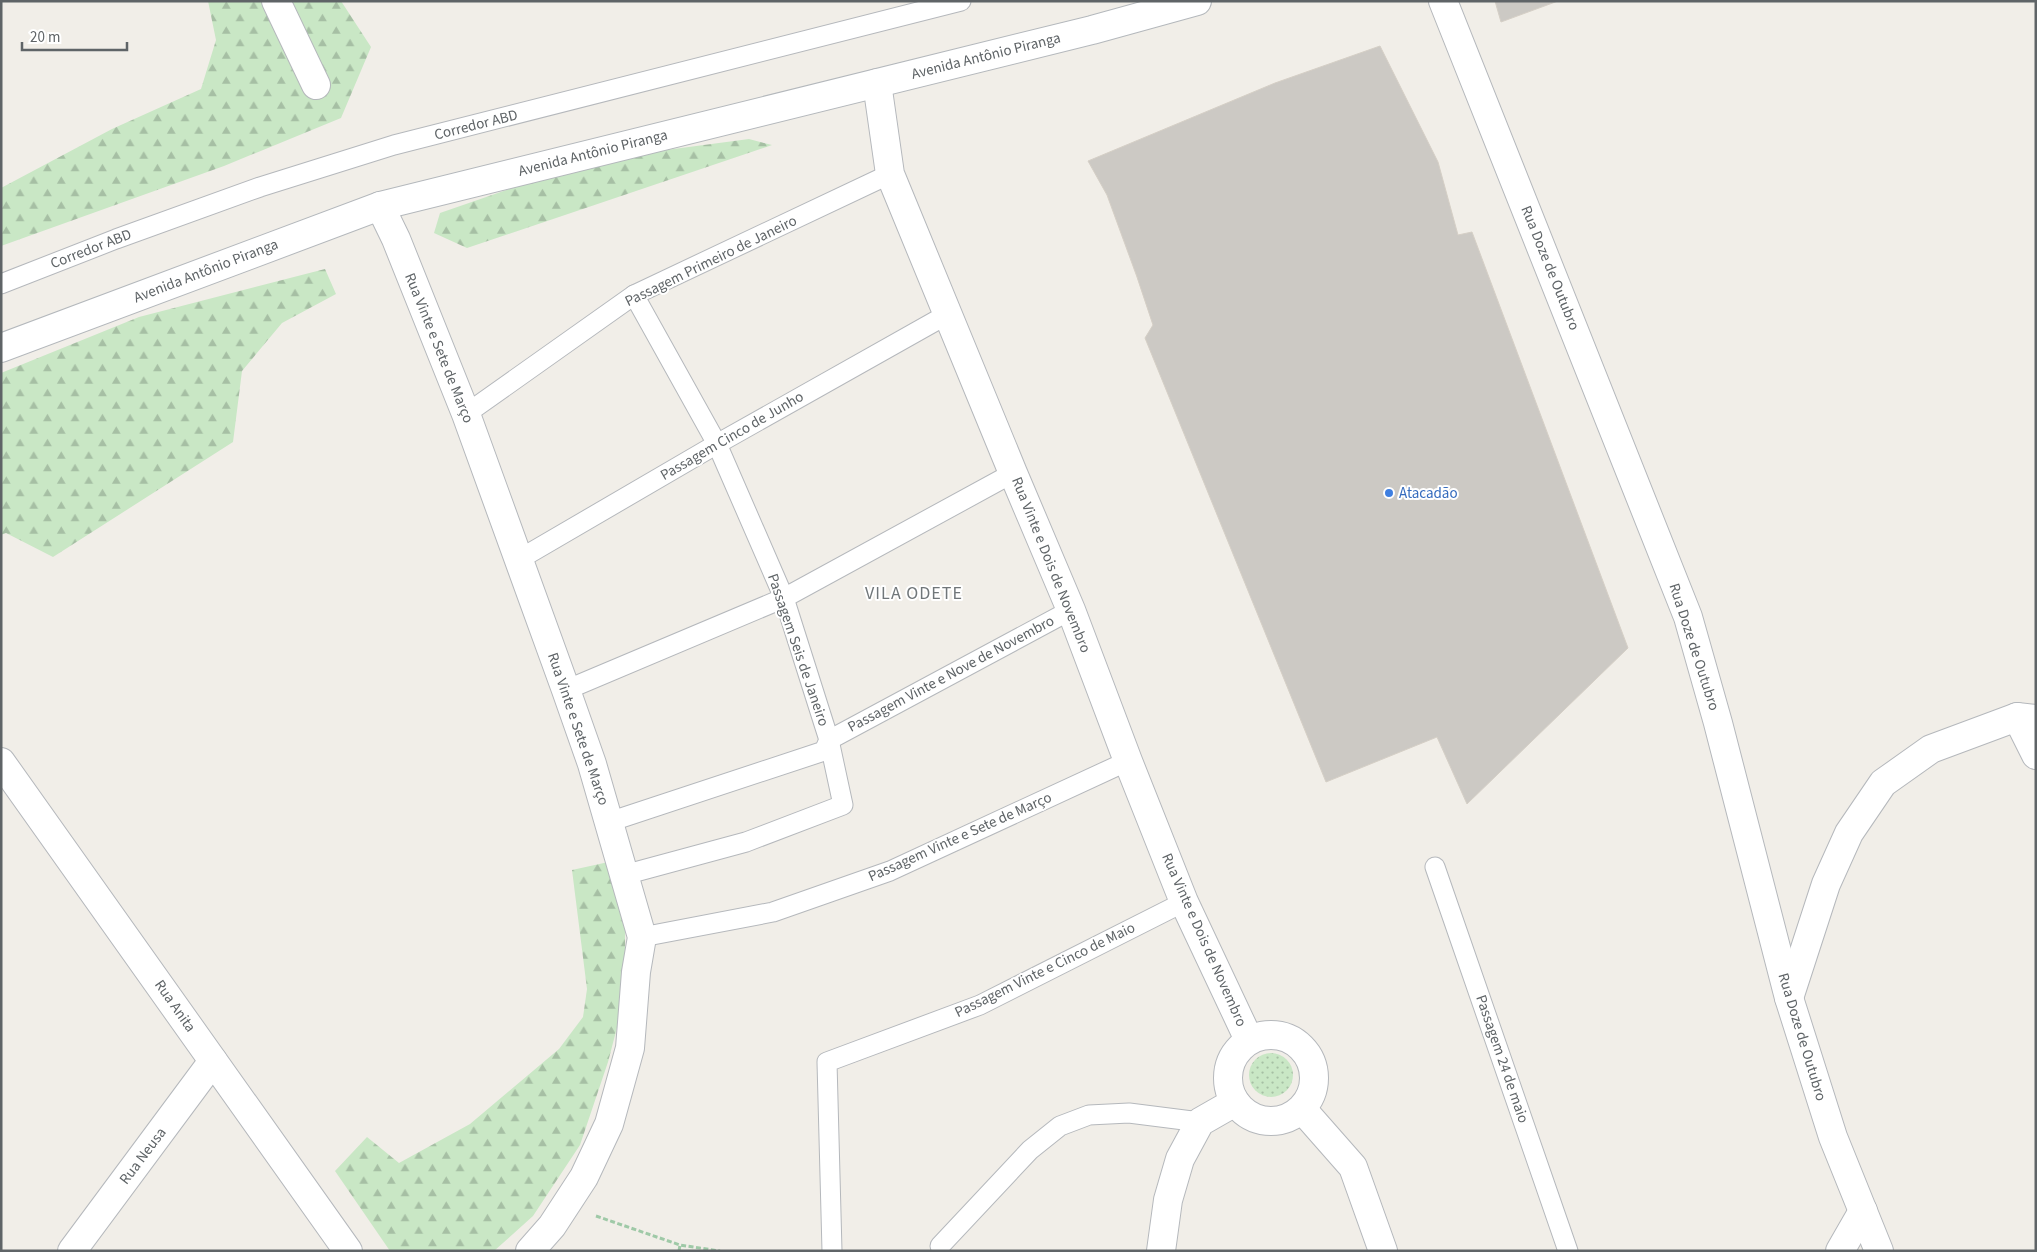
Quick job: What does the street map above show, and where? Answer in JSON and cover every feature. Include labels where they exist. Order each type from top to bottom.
[{"type":"street","points":[[276,1],[316,85]]},
{"type":"street","name":"Avenida Antônio Piranga","points":[[1,348],[380,206],[1092,30],[1198,1]]},
{"type":"street","name":"Rua Doze de Outubro","points":[[1443,1],[1688,617],[1718,723],[1789,998],[1833,1137],[1879,1251]]},
{"type":"street","name":"Rua Vinte e Dois de Novembro","points":[[877,83],[890,174],[1071,610],[1184,902],[1249,1040]]},
{"type":"street","name":"Rua Vinte e Sete de Março","points":[[380,206],[396,239],[466,414],[566,690],[592,764],[642,937],[636,972],[630,1048],[609,1124],[584,1177],[552,1226],[530,1251]]},
{"type":"street","points":[[1789,998],[1826,884],[1848,832],[1884,782],[1931,749],[2026,718],[2036,754]]},
{"type":"street","name":"Rua Anita","points":[[5,776],[213,1061],[348,1251]]},
{"type":"street","points":[[1276,1034],[1290,1038],[1302,1046],[1310,1057],[1315,1070],[1315,1084],[1310,1097],[1302,1109],[1289,1117],[1275,1121],[1260,1120],[1246,1113],[1235,1102],[1229,1088],[1227,1074],[1238,1048],[1249,1040],[1262,1035],[1276,1034]]},
{"type":"street","name":"Rua Neusa","points":[[72,1251],[213,1061]]},
{"type":"street","points":[[1161,1251],[1168,1200],[1180,1159],[1200,1122],[1235,1102]]},
{"type":"street","points":[[1302,1109],[1353,1167],[1383,1251]]},
{"type":"street","points":[[1840,1251],[1863,1211]]},
{"type":"lane","name":"Corredor ABD","points":[[1,284],[116,239],[260,187],[394,146],[961,1]]},
{"type":"lane","name":"Passagem Primeiro de Janeiro","points":[[466,414],[634,295],[890,174]]},
{"type":"lane","name":"Passagem Seis de Janeiro","points":[[624,875],[746,842],[843,805],[828,740],[784,598],[717,444],[634,295]]},
{"type":"lane","name":"Passagem Cinco de Junho","points":[[518,560],[717,444],[948,314]]},
{"type":"lane","points":[[566,690],[784,598],[1013,473]]},
{"type":"lane","name":"Passagem Vinte e Nove de Novembro","points":[[609,822],[824,751],[828,740],[1071,610]]},
{"type":"lane","name":"Passagem Vinte e Sete de Março","points":[[642,937],[773,912],[890,871],[1128,761]]},
{"type":"lane","name":"Passagem 24 de maio","points":[[1435,867],[1568,1251]]},
{"type":"lane","name":"Passagem Vinte e Cinco de Maio","points":[[832,1251],[827,1062],[980,1005],[1184,902]]},
{"type":"lane","points":[[940,1246],[1030,1150],[1060,1126],[1089,1115],[1129,1113],[1200,1122]]},
{"type":"path","points":[[565,1205],[680,1245],[720,1251]]},
{"type":"path","points":[[679,1251],[680,1245]]},
{"type":"green space","points":[[208,1],[341,1],[371,47],[341,118],[224,166],[1,246],[1,188],[112,129],[201,89],[216,40]]},
{"type":"green space","points":[[749,139],[772,145],[467,248],[434,233],[440,213],[538,179],[651,152]]},
{"type":"green space","points":[[325,269],[336,294],[282,323],[242,371],[233,442],[53,557],[6,533],[1,535],[1,373],[139,317]]},
{"type":"green space","points":[[613,861],[625,917],[625,997],[608,1062],[580,1145],[533,1216],[494,1251],[390,1251],[335,1171],[367,1137],[399,1163],[470,1124],[559,1049],[583,1017],[587,989],[572,870]]},
{"type":"green space","points":[[1275,1053],[1287,1059],[1292,1066],[1292,1084],[1287,1091],[1280,1096],[1267,1097],[1255,1091],[1250,1084],[1249,1071],[1255,1059],[1262,1054]]},
{"type":"building","points":[[1495,1],[1558,1],[1501,22]]},
{"type":"building","name":"Atacadão","points":[[1380,46],[1438,162],[1458,235],[1472,232],[1628,648],[1467,804],[1437,737],[1326,782],[1145,338],[1153,325],[1107,195],[1088,161],[1275,83]]},
{"type":"place","name":"Atacadão","points":[[1389,493]]},
{"type":"district","name":"VILA ODETE","points":[[914,593]]}]
